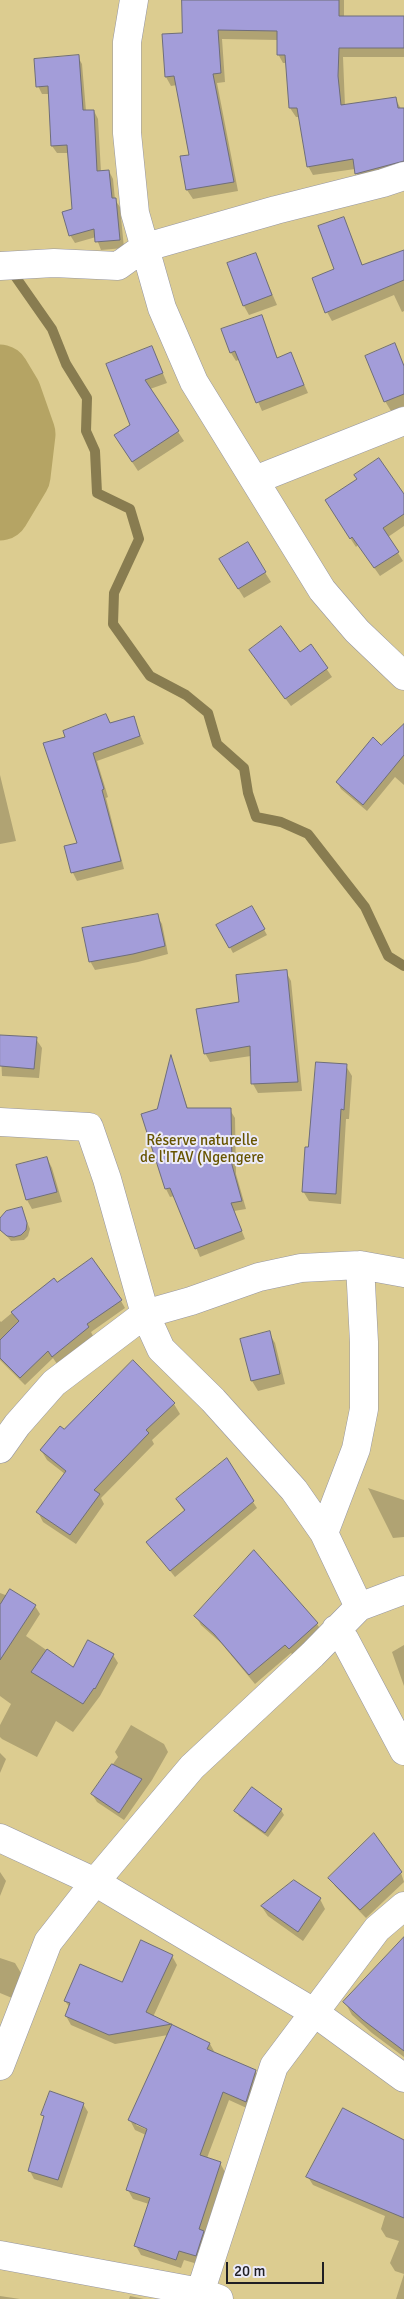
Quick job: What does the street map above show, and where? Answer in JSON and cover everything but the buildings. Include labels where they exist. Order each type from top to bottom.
[{"type":"street","points":[[134,0],[127,42],[127,133],[134,213],[162,308],[194,382],[322,590],[357,631],[404,676]]},
{"type":"street","points":[[0,266],[54,263],[118,266],[143,248],[276,210],[383,184],[404,176]]},
{"type":"street","points":[[255,480],[404,421]]},
{"type":"street","points":[[0,1122],[89,1128],[107,1179],[145,1314],[161,1349],[214,1400],[294,1490],[324,1533],[359,1607]]},
{"type":"street","points":[[324,1533],[356,1449],[364,1408],[364,1342],[360,1265]]},
{"type":"street","points":[[0,1449],[17,1425],[54,1383],[92,1352],[145,1314],[191,1301],[259,1277],[301,1268],[360,1265],[404,1273]]},
{"type":"street","points":[[0,2066],[48,1942],[95,1882],[192,1766],[312,1655],[359,1607],[404,1590]]},
{"type":"street","points":[[336,1629],[345,1640],[404,1751]]},
{"type":"street","points":[[0,1838],[95,1882],[315,2013],[404,2078]]},
{"type":"street","points":[[0,2255],[206,2297],[274,2066],[377,1929],[404,1906]]},
{"type":"green space","name":"Réserve naturelle de l'ITAV (Ngengere","points":[[0,0],[404,0],[404,2299],[0,2299]]},
{"type":"waterway","points":[[10,269],[52,329],[66,364],[87,398],[86,431],[95,451],[97,493],[130,509],[139,539],[114,593],[113,624],[150,676],[186,695],[208,713],[217,744],[244,768],[248,793],[256,817],[281,822],[308,834],[365,907],[388,956],[404,966]]},
{"type":"waterway","points":[[0,374],[12,394],[26,434],[21,476],[0,511]]}]
